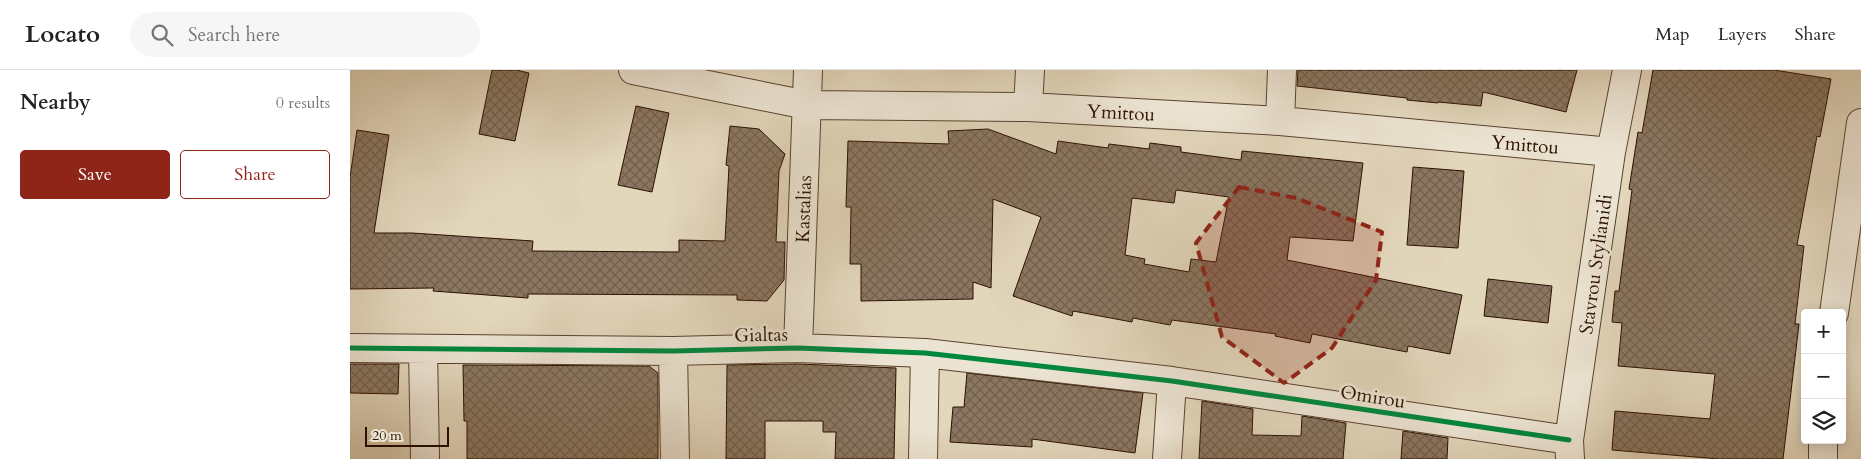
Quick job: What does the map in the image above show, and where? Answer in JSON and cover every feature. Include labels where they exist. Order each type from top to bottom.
[{"type":"street","name":"Ymittou","points":[[633,70],[807,106],[1028,107],[1280,121],[1611,152]]},
{"type":"street","name":"Kastalias","points":[[798,348],[808,70]]},
{"type":"street","points":[[1028,107],[1030,70]]},
{"type":"street","points":[[1280,121],[1282,70]]},
{"type":"street","name":"Stavrou Stylianidi","points":[[1570,450],[1611,152],[1627,70]]},
{"type":"street","points":[[1835,309],[1853,225],[1861,123]]},
{"type":"street","name":"Gialtas","points":[[350,348],[673,351],[798,348],[925,353],[1172,381]]},
{"type":"street","points":[[423,350],[425,459]]},
{"type":"street","points":[[673,351],[675,459]]},
{"type":"street","points":[[923,459],[925,353]]},
{"type":"street","points":[[1167,459],[1172,381]]},
{"type":"street","name":"Omirou","points":[[1172,381],[1570,450]]},
{"type":"street","points":[[1823,444],[1824,459]]},
{"type":"highlighted area","points":[[1239,187],[1296,198],[1382,232],[1376,280],[1332,348],[1284,383],[1222,337],[1196,243]]},
{"type":"building","points":[[492,70],[516,70],[529,73],[515,141],[479,134]]},
{"type":"building","points":[[1298,70],[1577,70],[1566,112],[1483,92],[1481,106],[1407,100],[1407,98],[1297,86]]},
{"type":"building","points":[[1653,70],[1774,70],[1831,79],[1820,137],[1817,136],[1797,245],[1804,246],[1795,324],[1799,324],[1783,459],[1719,459],[1612,450],[1615,411],[1710,419],[1715,374],[1618,366],[1622,323],[1612,322],[1615,291],[1619,291],[1632,190],[1629,189],[1638,132],[1642,133]]},
{"type":"building","points":[[636,106],[669,113],[652,192],[618,185]]},
{"type":"building","points":[[730,126],[759,129],[785,154],[779,171],[776,242],[785,242],[784,280],[767,301],[737,300],[737,295],[528,294],[528,298],[433,291],[434,288],[350,289],[350,177],[357,130],[389,135],[374,233],[412,233],[533,241],[532,251],[679,252],[679,240],[725,241],[729,166],[726,165]]},
{"type":"building","points":[[988,129],[1056,154],[1058,141],[1108,148],[1109,144],[1149,149],[1150,143],[1181,147],[1181,152],[1241,160],[1242,151],[1363,163],[1353,241],[1290,237],[1287,260],[1462,295],[1450,354],[1408,346],[1407,352],[1312,334],[1310,343],[1275,336],[1276,334],[1172,320],[1170,325],[1133,318],[1132,322],[1073,311],[1072,316],[1013,296],[1041,217],[993,199],[991,288],[973,282],[973,299],[861,301],[861,264],[850,264],[851,207],[846,207],[848,141],[949,144],[948,131]],"holes":[[[1176,190],[1229,197],[1216,262],[1191,259],[1189,272],[1144,264],[1145,259],[1125,255],[1132,198],[1174,203]]]},
{"type":"building","points":[[1413,167],[1464,171],[1458,248],[1407,245]]},
{"type":"building","points":[[1488,279],[1552,286],[1548,323],[1484,316]]},
{"type":"building","points":[[350,364],[399,364],[398,394],[350,393]]},
{"type":"building","points":[[798,364],[896,368],[894,459],[835,459],[836,432],[823,432],[823,421],[765,421],[765,459],[726,459],[727,365]]},
{"type":"building","points":[[463,365],[649,366],[658,373],[658,459],[467,459],[467,421],[464,421]]},
{"type":"building","points":[[967,373],[1143,393],[1135,453],[1032,439],[1032,447],[950,442],[953,407],[964,407]]},
{"type":"building","points":[[1202,401],[1253,409],[1252,435],[1301,436],[1302,416],[1346,423],[1343,459],[1199,459]]},
{"type":"building","points":[[1403,431],[1448,438],[1447,459],[1401,459]]},
{"type":"cycle path","points":[[350,348],[673,351],[798,348],[925,353],[1172,381],[1569,440]]}]
